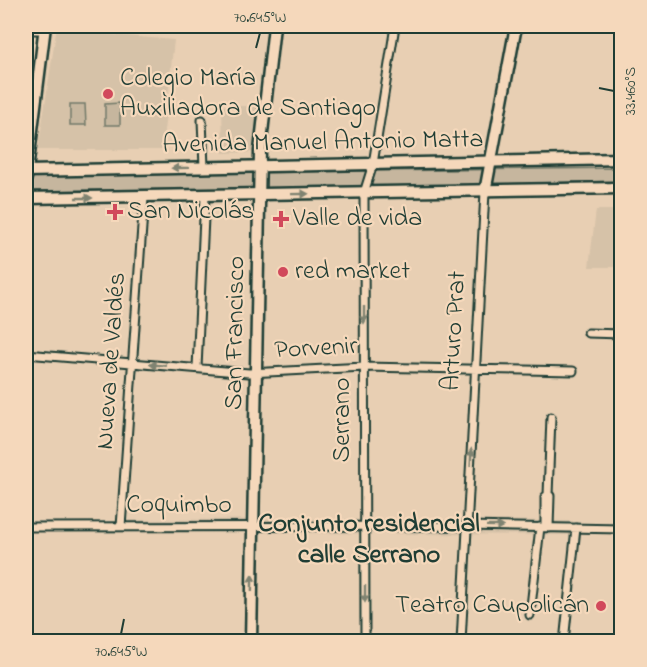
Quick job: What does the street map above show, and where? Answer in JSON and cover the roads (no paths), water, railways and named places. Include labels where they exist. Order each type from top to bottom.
[{"type":"main road","name":"San Francisco","points":[[251,642],[258,373],[260,166],[263,115],[274,26]]},
{"type":"main road","name":"Arturo Prat","points":[[485,192],[516,26]]},
{"type":"main road","points":[[26,173],[45,28]]},
{"type":"main road","name":"Avenida Manuel Antonio Matta","points":[[26,173],[204,167],[621,159]]},
{"type":"main road","name":"Avenida Manuel Antonio Matta","points":[[26,198],[144,198],[621,188]]},
{"type":"street","points":[[142,26],[165,28],[165,26]]},
{"type":"street","name":"Serrano","points":[[365,642],[364,193],[373,164],[395,26]]},
{"type":"street","points":[[26,30],[45,28]]},
{"type":"street","points":[[202,120],[204,167]]},
{"type":"street","name":"Arturo Prat","points":[[461,642],[485,192]]},
{"type":"street","points":[[197,368],[205,196]]},
{"type":"street","name":"Nueva de Valdés","points":[[121,527],[144,198]]},
{"type":"street","points":[[588,333],[621,334]]},
{"type":"street","name":"Porvenir","points":[[26,354],[258,373],[364,367],[573,371]]},
{"type":"street","points":[[530,615],[545,527],[551,417]]},
{"type":"street","name":"Coquimbo","points":[[26,528],[467,526],[621,529]]},
{"type":"street","points":[[564,642],[576,528]]},
{"type":"place","name":"Colegio María Auxiliadora de Santiago","points":[[108,94]]},
{"type":"place","name":"San Nicolás","points":[[115,212]]},
{"type":"place","name":"Valle de vida","points":[[281,219]]},
{"type":"place","name":"red market","points":[[283,272]]},
{"type":"place","name":"Teatro Caupolicán","points":[[601,606]]},
{"type":"district","name":"Conjunto residencial calle Serrano","points":[[369,540]]}]
